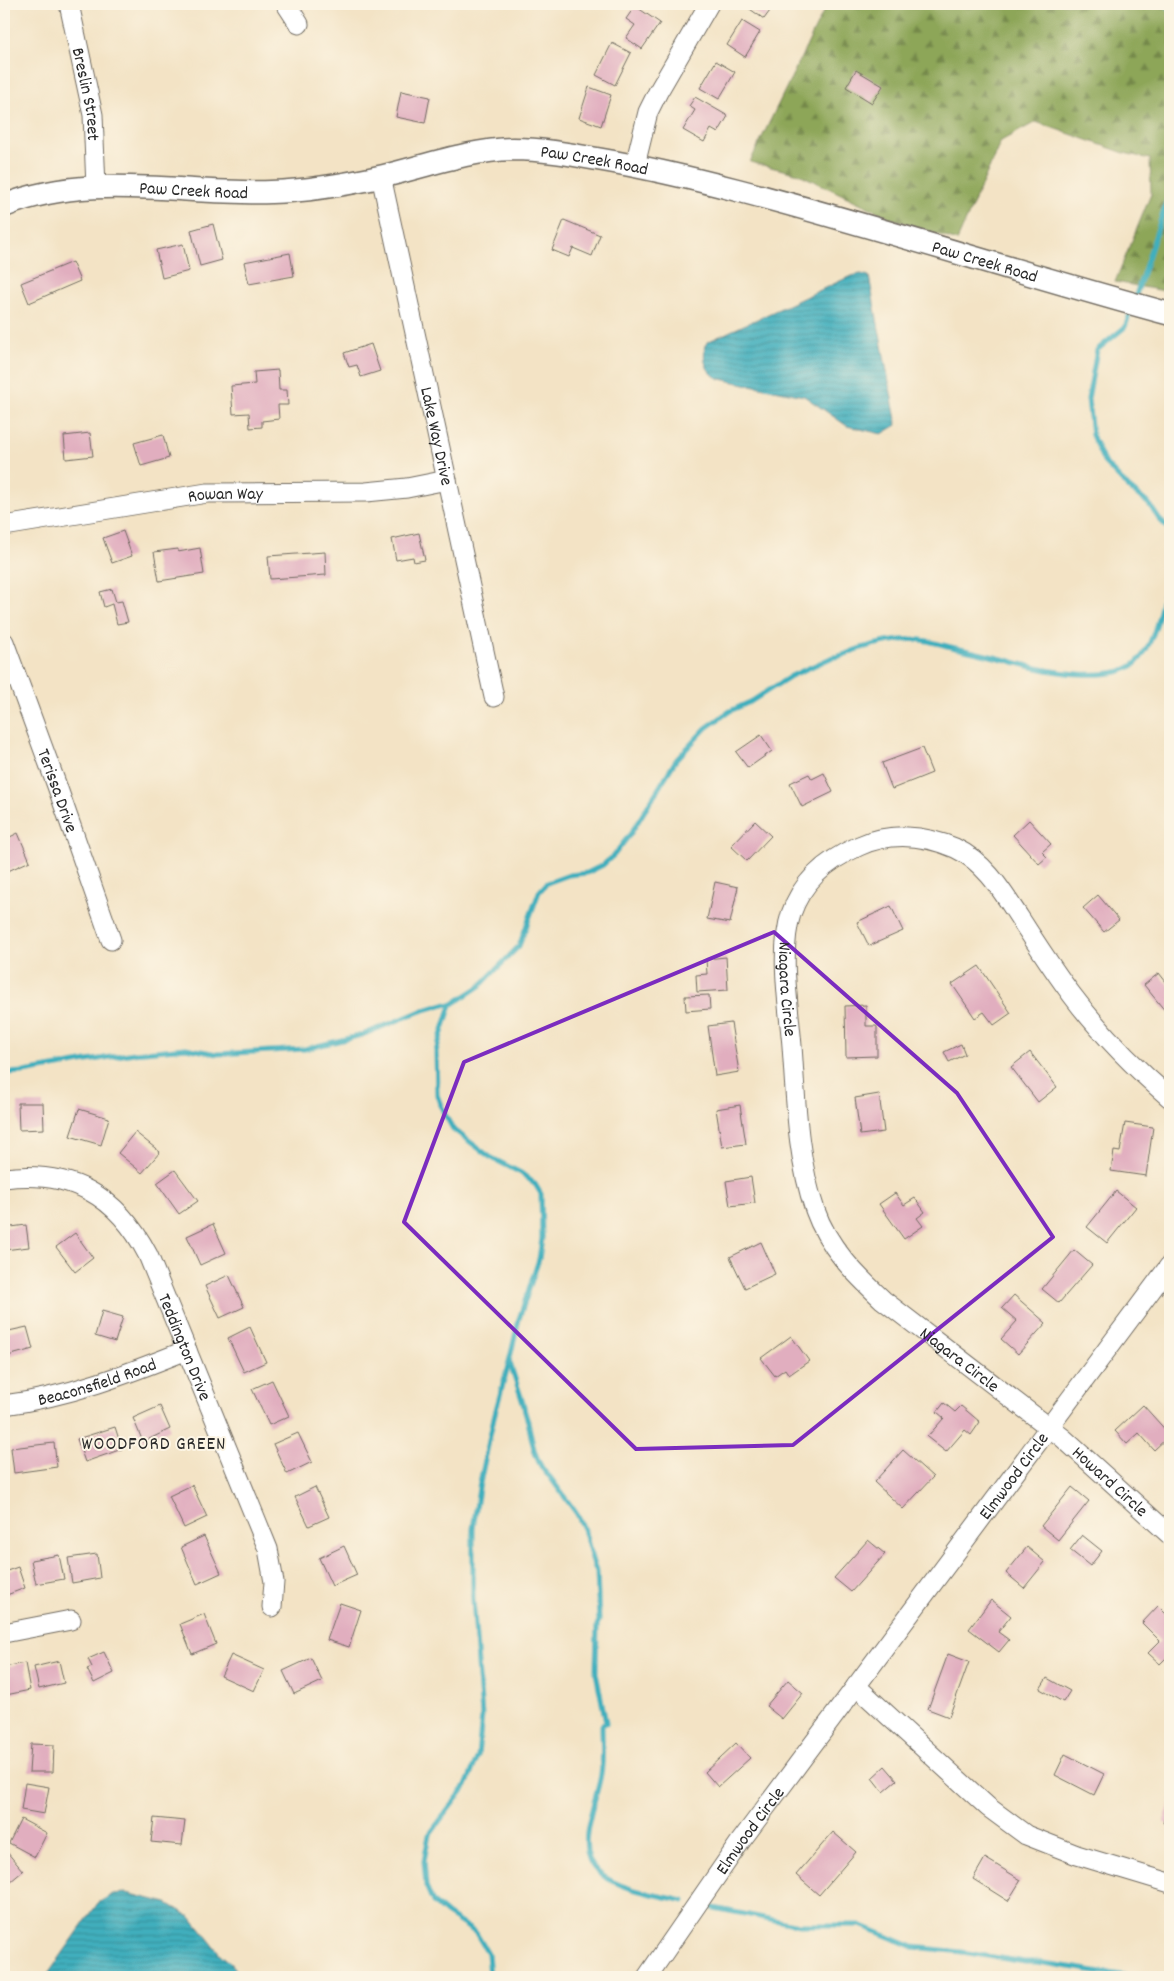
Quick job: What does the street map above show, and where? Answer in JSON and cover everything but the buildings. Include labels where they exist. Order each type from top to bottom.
[{"type":"street","name":"Breslin Street","points":[[69,4],[93,115],[96,187]]},
{"type":"street","points":[[286,4],[299,24]]},
{"type":"street","points":[[635,165],[648,112],[710,4]]},
{"type":"street","name":"Paw Creek Road","points":[[4,206],[50,192],[108,186],[270,192],[313,189],[381,176],[494,150],[514,149],[571,154],[635,165],[771,199],[1112,299],[1167,313]]},
{"type":"street","name":"Lake Way Drive","points":[[381,176],[494,697]]},
{"type":"street","name":"Rowan Way","points":[[4,526],[207,493],[366,492],[407,488],[447,480]]},
{"type":"street","name":"Terissa Drive","points":[[4,642],[111,940]]},
{"type":"street","name":"Niagara Circle","points":[[1049,1426],[883,1300],[856,1276],[837,1252],[822,1227],[805,1177],[800,1142],[787,984],[786,944],[789,923],[801,893],[822,867],[839,854],[867,842],[903,836],[935,841],[958,850],[976,862],[994,879],[1071,994],[1107,1039],[1170,1098]]},
{"type":"street","name":"Teddington Drive","points":[[4,1178],[20,1176],[56,1179],[79,1186],[109,1203],[126,1219],[140,1238],[268,1549],[274,1582],[272,1607]]},
{"type":"street","name":"Elmwood Circle","points":[[647,1977],[740,1842],[1170,1265]]},
{"type":"street","name":"Beaconsfield Road","points":[[4,1405],[67,1393],[118,1378],[187,1350]]},
{"type":"street","name":"Howard Circle","points":[[1049,1426],[1170,1535]]},
{"type":"street","points":[[4,1633],[70,1620]]},
{"type":"street","points":[[856,1686],[988,1807],[1026,1836],[1077,1855],[1170,1883]]},
{"type":"highlighted area","points":[[774,932],[957,1093],[1053,1237],[793,1445],[636,1449],[404,1222],[464,1062]]},
{"type":"green space","points":[[827,4],[1170,4],[1170,292],[1115,282],[1151,194],[1150,159],[1124,153],[1036,122],[1001,141],[957,241],[893,219],[799,174],[750,162]]},
{"type":"water","points":[[861,274],[869,276],[897,425],[882,434],[847,426],[804,396],[720,379],[708,369],[704,353],[707,342],[851,276]]},
{"type":"water","points":[[127,1893],[167,1903],[191,1917],[221,1955],[231,1963],[242,1977],[46,1977],[98,1903],[113,1894]]},
{"type":"waterway","points":[[1167,4],[1170,11]]},
{"type":"waterway","points":[[1135,298],[1170,191]]},
{"type":"waterway","points":[[1132,308],[1125,327],[1097,350],[1088,399],[1092,435],[1104,462],[1129,488],[1149,504],[1159,519],[1170,530]]},
{"type":"waterway","points":[[490,1977],[488,1953],[476,1933],[447,1914],[433,1902],[426,1886],[424,1861],[429,1835],[466,1786],[478,1756],[482,1716],[473,1599],[473,1529],[479,1488],[494,1417],[519,1319],[539,1259],[542,1238],[541,1194],[535,1184],[521,1173],[490,1157],[453,1129],[443,1111],[437,1095],[436,1051],[451,1005],[480,986],[519,946],[539,892],[547,883],[569,875],[587,873],[603,865],[614,855],[631,833],[676,760],[706,728],[730,711],[752,701],[791,676],[833,657],[897,640],[928,641],[1064,673],[1099,674],[1128,668],[1138,661],[1153,634],[1163,599],[1170,530]]},
{"type":"waterway","points":[[4,1073],[24,1072],[134,1053],[186,1048],[217,1054],[305,1049],[362,1035],[421,1011],[444,1004],[451,1005]]},
{"type":"waterway","points":[[510,1363],[524,1406],[538,1460],[541,1467],[577,1514],[584,1529],[597,1571],[599,1621],[597,1625],[596,1673],[606,1723],[602,1725],[602,1768],[586,1838],[590,1862],[598,1872],[628,1888],[684,1901]]},
{"type":"waterway","points":[[709,1907],[799,1925],[860,1925],[913,1947],[1037,1962],[1135,1977]]},
{"type":"district","name":"WOODFORD GREEN","points":[[154,1442]]}]
